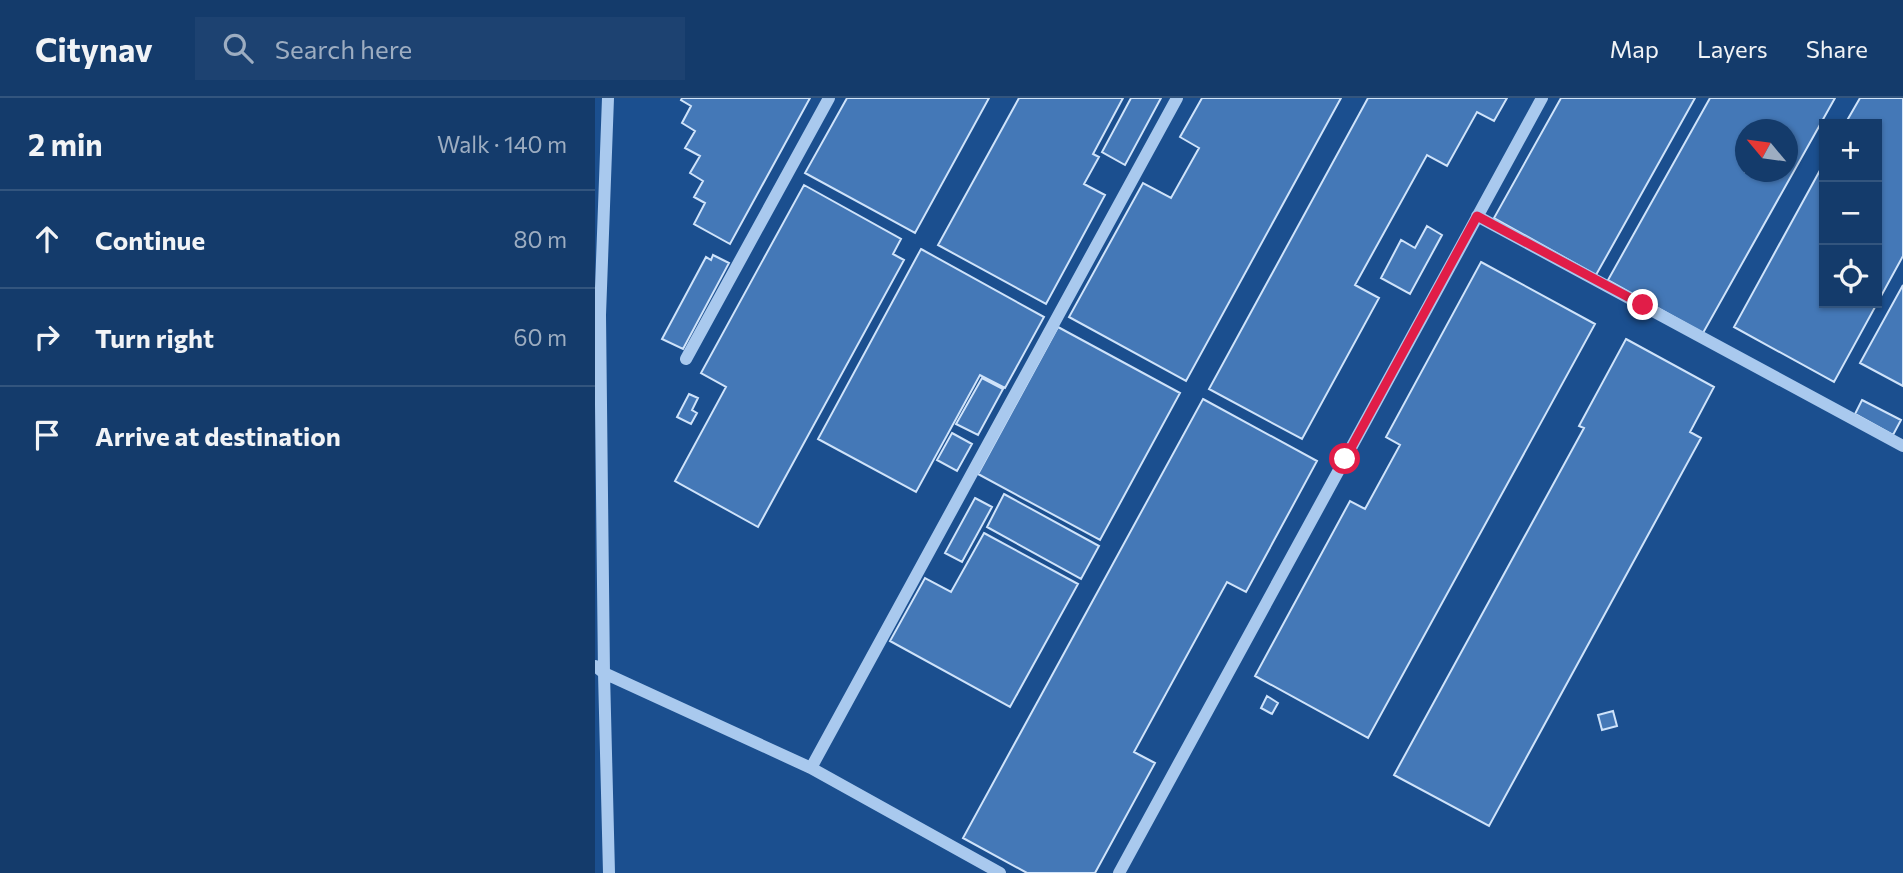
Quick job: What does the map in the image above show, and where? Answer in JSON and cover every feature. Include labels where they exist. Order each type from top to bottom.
[{"type":"street","points":[[608,98],[600,315],[600,669],[609,873]]},
{"type":"street","points":[[686,359],[829,98]]},
{"type":"street","points":[[811,768],[1177,98]]},
{"type":"street","points":[[1119,873],[1542,98]]},
{"type":"street","points":[[1477,216],[1903,446]]},
{"type":"street","points":[[600,669],[811,768],[1000,873]]},
{"type":"building","points":[[810,98],[730,244],[694,224],[705,203],[694,197],[703,181],[690,173],[700,156],[685,148],[695,131],[682,123],[691,106],[681,100]]},
{"type":"building","points":[[847,98],[989,98],[915,233],[805,173]]},
{"type":"building","points":[[1019,98],[1123,98],[1093,154],[1099,157],[1084,184],[1105,195],[1046,304],[938,245]]},
{"type":"building","points":[[1131,98],[1161,98],[1125,165],[1102,152]]},
{"type":"building","points":[[1202,98],[1341,98],[1186,381],[1069,317],[1143,183],[1171,198],[1199,148],[1180,137]]},
{"type":"building","points":[[1368,98],[1507,98],[1494,121],[1477,112],[1447,166],[1427,155],[1355,285],[1379,298],[1302,439],[1209,389]]},
{"type":"building","points":[[1561,98],[1695,98],[1596,275],[1494,218]]},
{"type":"building","points":[[1710,98],[1835,98],[1823,119],[1819,119],[1819,126],[1798,164],[1798,119],[1735,119],[1735,182],[1788,182],[1703,333],[1608,280]]},
{"type":"building","points":[[1860,98],[1903,98],[1903,256],[1882,294],[1882,119],[1848,119]]},
{"type":"building","points":[[1819,172],[1819,308],[1875,308],[1834,382],[1734,327]]},
{"type":"building","points":[[804,185],[901,239],[893,254],[904,260],[758,527],[675,481],[726,387],[701,373]]},
{"type":"building","points":[[1427,226],[1442,235],[1410,294],[1381,278],[1401,240],[1415,248]]},
{"type":"building","points":[[921,249],[1044,317],[1005,388],[980,375],[916,492],[818,439]]},
{"type":"building","points":[[713,255],[729,263],[683,349],[662,339],[706,257],[711,260]]},
{"type":"building","points":[[1481,262],[1595,324],[1368,738],[1255,676],[1350,501],[1365,509],[1400,445],[1386,437]]},
{"type":"building","points":[[1903,285],[1903,386],[1860,363]]},
{"type":"building","points":[[1058,327],[1180,393],[1100,540],[978,474]]},
{"type":"building","points":[[1626,339],[1714,387],[1690,432],[1701,438],[1489,826],[1394,775],[1584,428],[1579,426]]},
{"type":"building","points":[[982,378],[1003,389],[978,435],[956,424]]},
{"type":"building","points":[[689,394],[698,398],[692,410],[697,413],[691,424],[677,417]]},
{"type":"building","points":[[1203,399],[1317,461],[1246,592],[1227,582],[1134,752],[1155,763],[1095,873],[1027,873],[963,838]]},
{"type":"building","points":[[1862,400],[1901,420],[1893,435],[1855,414]]},
{"type":"building","points":[[952,433],[972,444],[957,471],[937,460]]},
{"type":"building","points":[[1004,494],[1099,546],[1081,579],[987,527]]},
{"type":"building","points":[[975,498],[992,507],[962,562],[945,553]]},
{"type":"building","points":[[984,533],[1078,584],[1010,707],[890,641],[925,578],[951,592]]},
{"type":"building","points":[[1267,696],[1278,703],[1272,714],[1261,708]]},
{"type":"building","points":[[1613,711],[1617,726],[1602,730],[1598,715]]},
{"type":"route","points":[[1345,459],[1477,216],[1643,305]]}]
